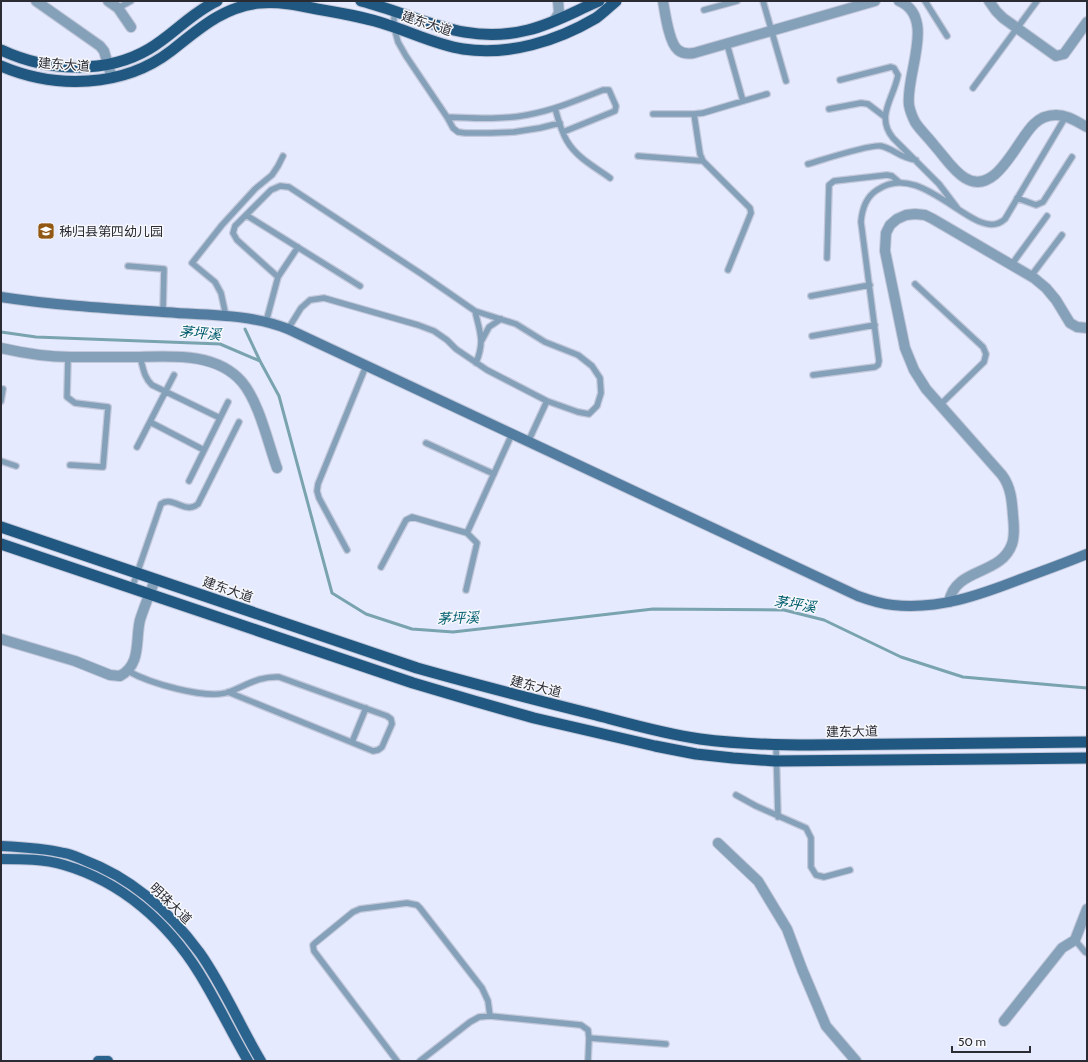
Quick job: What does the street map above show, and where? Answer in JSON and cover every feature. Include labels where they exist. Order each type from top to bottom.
[{"type":"highway","name":"建东大道","points":[[1,50],[22,58],[65,67],[108,64],[136,56],[149,49],[196,13],[216,1]]},
{"type":"highway","name":"建东大道","points":[[361,1],[394,10],[446,29],[480,35],[507,35],[549,24],[599,1]]},
{"type":"highway","name":"建东大道","points":[[1,66],[32,76],[64,81],[80,82],[112,78],[143,68],[158,60],[216,17],[243,6],[273,2],[356,15],[463,49],[485,51],[508,50],[532,45],[576,28],[597,17],[616,1]]},
{"type":"highway","name":"建东大道","points":[[1,527],[418,668],[478,686],[669,733],[737,743],[812,745],[1087,742]]},
{"type":"highway","points":[[1,544],[413,683],[526,716],[662,747],[726,757],[776,761],[1087,758]]},
{"type":"main road","points":[[1,297],[53,304],[226,316],[266,322],[288,329],[858,596],[875,602],[893,605],[924,606],[949,602],[984,593],[1087,554]]},
{"type":"main road","name":"明珠大道","points":[[1,846],[31,847],[65,853],[98,866],[129,882],[156,903],[179,927],[200,954],[218,982],[262,1061]]},
{"type":"main road","name":"明珠大道","points":[[1,859],[31,859],[48,861],[79,870],[109,884],[148,911],[180,946],[199,972],[248,1061]]},
{"type":"main road","points":[[98,1061],[108,1061]]},
{"type":"street","points":[[36,1],[95,41],[104,51],[112,78]]},
{"type":"street","points":[[108,1],[118,8],[131,27]]},
{"type":"street","points":[[549,24],[554,21],[559,12],[560,8],[558,1]]},
{"type":"street","points":[[662,1],[675,47],[680,52],[686,54],[727,44],[873,1]]},
{"type":"street","points":[[899,1],[904,3],[910,9],[916,20],[917,28],[917,40],[909,95],[910,110],[916,123],[962,176],[974,182],[991,178],[1000,170],[1034,124],[1049,116],[1066,116],[1087,127]]},
{"type":"street","points":[[989,1],[996,11],[1056,56],[1064,54],[1087,22]]},
{"type":"street","points":[[949,602],[950,594],[961,582],[997,563],[1006,555],[1012,544],[1014,525],[1011,499],[1005,480],[919,380],[909,359],[885,251],[886,233],[890,225],[897,219],[906,215],[925,215],[933,219],[1031,276],[1046,288],[1056,300],[1070,323],[1077,328],[1087,328]]},
{"type":"street","points":[[1,348],[39,355],[68,357],[174,356],[199,359],[222,366],[233,373],[242,382],[255,402],[277,468]]},
{"type":"street","points":[[1,639],[75,662],[110,675],[120,676],[128,671],[136,654],[140,620],[155,580]]},
{"type":"street","points":[[718,842],[758,881],[787,928],[802,969],[826,1026],[856,1061]]},
{"type":"street","points":[[1004,1021],[1062,948],[1075,940],[1087,909]]},
{"type":"lane","points":[[118,8],[131,1]]},
{"type":"lane","points":[[704,10],[737,1]]},
{"type":"lane","points":[[763,1],[786,81]]},
{"type":"lane","points":[[925,1],[948,36]]},
{"type":"lane","points":[[973,88],[1037,1]]},
{"type":"lane","points":[[394,10],[394,27],[398,42],[453,128],[458,132],[514,132],[560,123]]},
{"type":"lane","points":[[727,44],[744,101]]},
{"type":"lane","points":[[840,80],[890,67],[897,71],[897,79],[885,117],[886,126],[890,134],[939,184],[959,211]]},
{"type":"lane","points":[[447,117],[506,118],[526,115],[554,108],[603,90],[608,90],[616,106],[615,111],[563,132]]},
{"type":"lane","points":[[653,114],[704,113],[767,94]]},
{"type":"lane","points":[[829,109],[861,103],[868,104],[885,117]]},
{"type":"lane","points":[[554,108],[569,143],[577,153],[610,178]]},
{"type":"lane","points":[[694,114],[700,154],[703,161],[750,208],[751,213],[728,270]]},
{"type":"lane","points":[[813,376],[875,367],[880,361],[862,227],[864,205],[869,196],[888,184],[899,182],[918,185],[978,222],[988,225],[998,224],[1005,219],[1066,116]]},
{"type":"lane","points":[[808,164],[874,146],[886,148],[903,158],[916,160]]},
{"type":"lane","points":[[226,316],[221,293],[215,282],[192,263],[222,225],[255,189],[272,175],[283,156]]},
{"type":"lane","points":[[638,156],[703,161]]},
{"type":"lane","points":[[1017,198],[1036,205],[1043,202],[1072,157]]},
{"type":"lane","points":[[827,258],[829,185],[834,181],[882,175],[892,176],[899,182]]},
{"type":"lane","points":[[278,277],[237,240],[233,233],[235,226],[271,190],[280,186],[289,187],[475,311],[516,324],[545,342],[578,355],[592,366],[600,378],[601,393],[597,406],[589,414],[578,412],[547,401],[487,370],[456,349],[447,340],[434,331],[324,298],[310,300],[301,308],[288,329]]},
{"type":"lane","points":[[246,215],[360,286]]},
{"type":"lane","points":[[1012,264],[1047,216]]},
{"type":"lane","points":[[1031,276],[1062,235]]},
{"type":"lane","points":[[266,322],[278,277],[298,247]]},
{"type":"lane","points":[[128,266],[164,269],[164,312]]},
{"type":"lane","points":[[915,284],[983,347],[986,354],[984,362],[940,405]]},
{"type":"lane","points":[[812,296],[870,286]]},
{"type":"lane","points":[[475,311],[482,341],[481,351],[476,363]]},
{"type":"lane","points":[[482,341],[489,327],[501,319]]},
{"type":"lane","points":[[812,336],[875,326]]},
{"type":"lane","points":[[68,357],[67,397],[75,403],[108,407],[104,467],[70,465]]},
{"type":"lane","points":[[140,357],[148,381],[152,385],[220,418]]},
{"type":"lane","points":[[347,550],[319,498],[317,491],[318,484],[366,366]]},
{"type":"lane","points":[[137,447],[174,375]]},
{"type":"lane","points":[[1,389],[3,389],[1,401]]},
{"type":"lane","points":[[528,442],[547,401]]},
{"type":"lane","points":[[189,481],[228,402]]},
{"type":"lane","points":[[150,422],[204,450]]},
{"type":"lane","points":[[132,588],[161,504],[164,501],[169,501],[189,508],[194,508],[198,504],[239,422]]},
{"type":"lane","points":[[467,533],[512,434]]},
{"type":"lane","points":[[426,443],[494,474]]},
{"type":"lane","points":[[1,461],[16,466]]},
{"type":"lane","points":[[381,567],[406,520],[412,517],[467,533],[477,543],[466,590]]},
{"type":"lane","points":[[128,671],[143,679],[188,691],[208,694],[228,692],[261,678],[270,676],[279,677],[387,716],[391,719],[392,724],[382,747],[373,751],[228,692]]},
{"type":"lane","points":[[352,742],[366,708]]},
{"type":"lane","points":[[776,744],[778,817]]},
{"type":"lane","points":[[736,795],[778,817],[806,828],[811,838],[811,867],[816,875],[824,877],[850,870]]},
{"type":"lane","points":[[396,1061],[314,951],[313,945],[315,943],[356,911],[402,903],[416,905],[420,908],[482,988],[488,1002],[490,1016]]},
{"type":"lane","points":[[1075,940],[1087,953]]},
{"type":"lane","points":[[420,1061],[470,1022],[479,1017],[490,1016],[581,1025],[588,1030],[590,1038],[588,1061]]},
{"type":"lane","points":[[590,1038],[666,1044]]},
{"type":"waterway","points":[[245,329],[260,361]]},
{"type":"waterway","name":"茅坪溪","points":[[1,332],[36,337],[220,344],[260,361],[279,396],[332,593],[366,614],[412,629],[453,632],[653,609],[784,610],[824,620],[901,657],[963,677],[1087,688]]},
{"type":"place","name":"秭归县第四幼儿园","points":[[46,231]]}]
